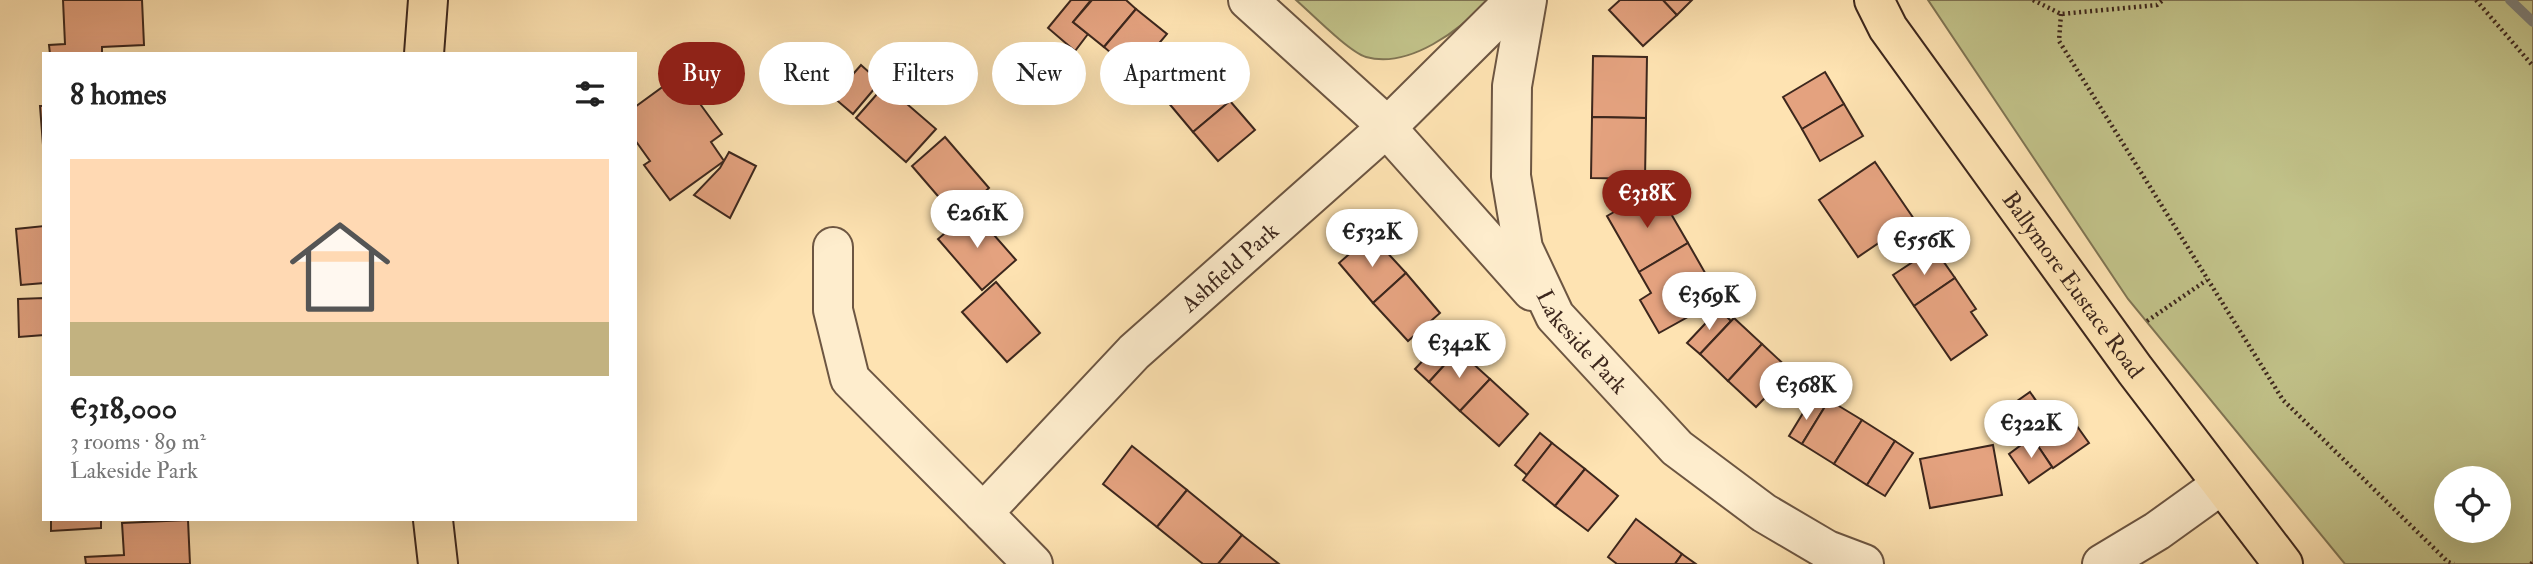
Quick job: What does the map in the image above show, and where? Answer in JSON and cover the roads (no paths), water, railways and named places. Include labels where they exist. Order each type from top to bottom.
[{"type":"main road","points":[[424,52],[428,0]]},
{"type":"main road","name":"Ballymore Eustace Road","points":[[1874,0],[1888,28],[2135,370],[2283,564]]},
{"type":"main road","points":[[433,521],[438,564]]},
{"type":"street","points":[[1248,0],[1375,115],[1555,316]]},
{"type":"street","name":"Ashfield Park","points":[[983,513],[1134,352],[1385,129],[1515,0]]},
{"type":"street","name":"Lakeside Park","points":[[1527,0],[1511,90],[1511,176],[1523,248],[1555,316],[1677,448],[1765,513],[1827,550],[1864,564]]},
{"type":"street","points":[[1442,74],[1477,62],[1497,72],[1511,90]]},
{"type":"street","points":[[833,247],[833,310],[850,379],[1034,564]]},
{"type":"street","points":[[2102,564],[2157,531],[2221,485]]},
{"type":"waterway","points":[[2510,0],[2533,22]]}]
